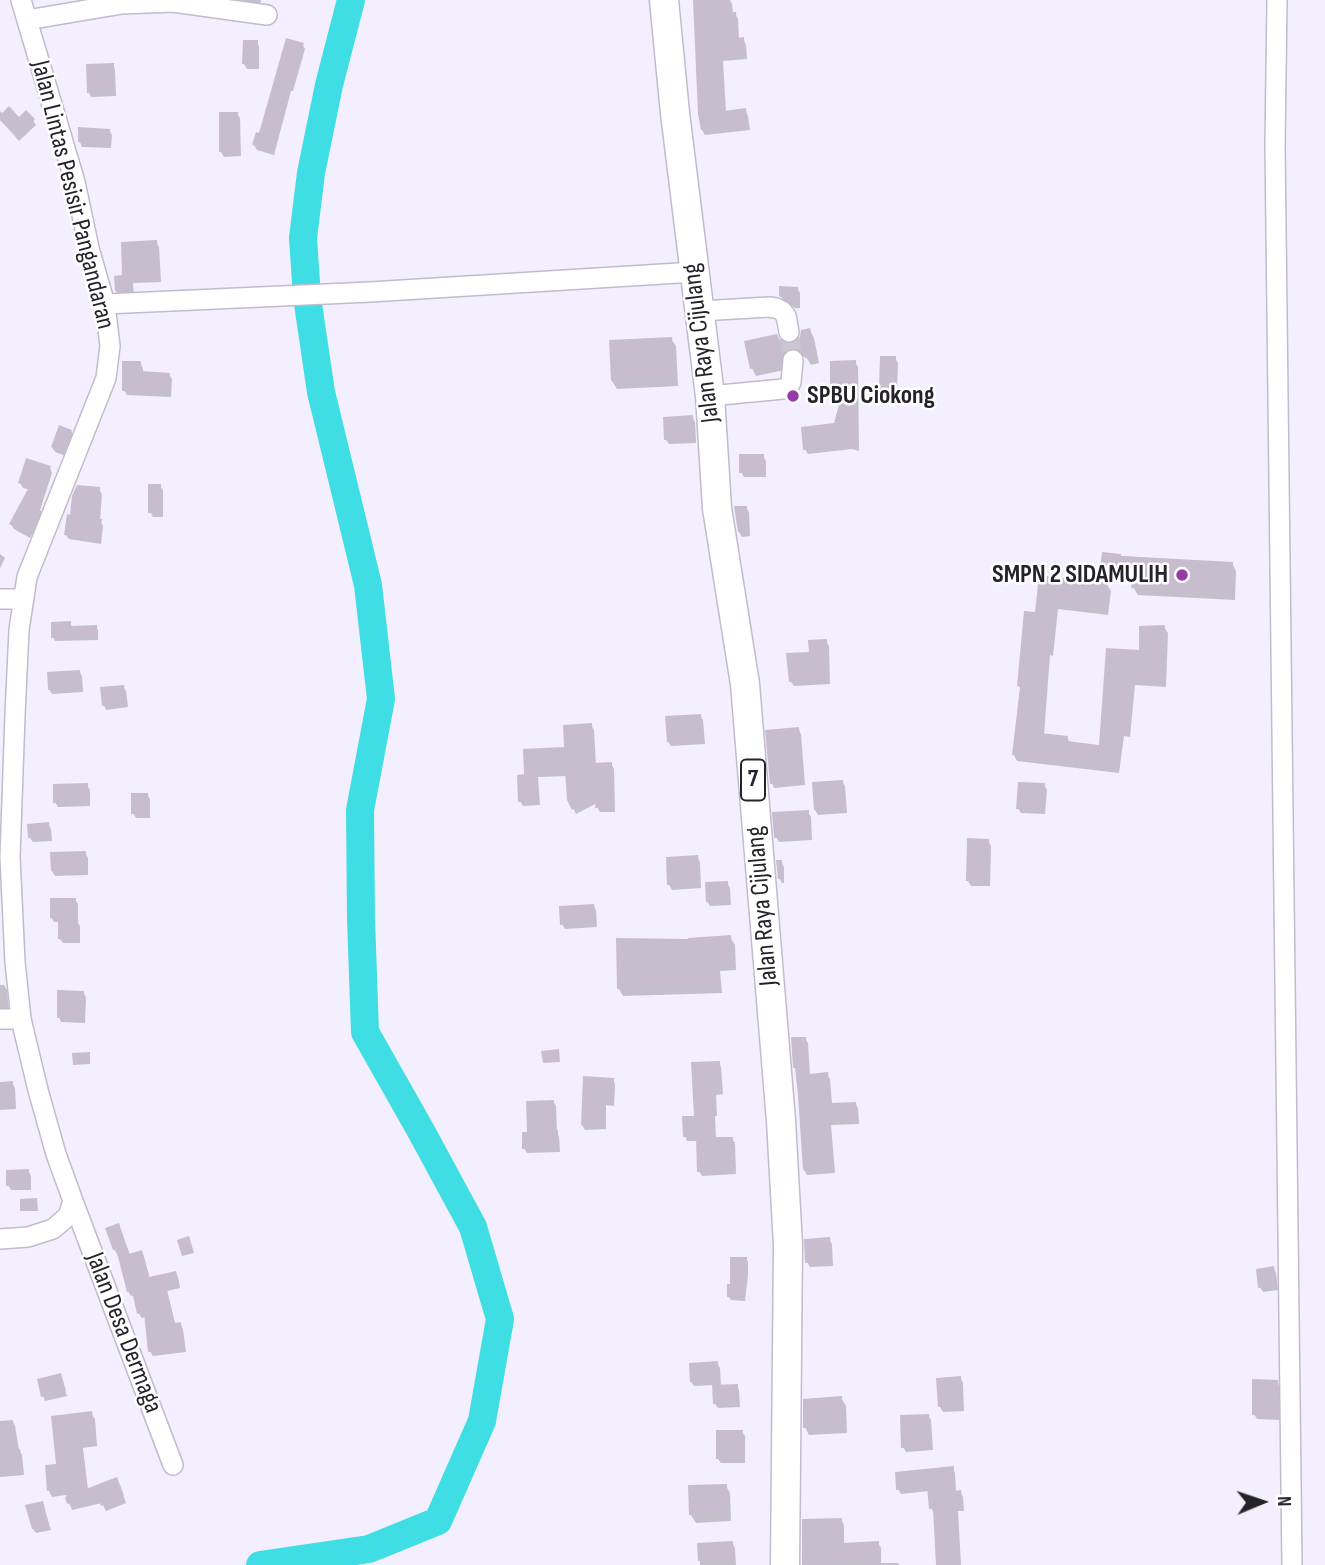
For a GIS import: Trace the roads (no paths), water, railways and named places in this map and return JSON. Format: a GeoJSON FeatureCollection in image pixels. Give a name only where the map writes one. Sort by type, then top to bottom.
{"type":"FeatureCollection","features":[{"type":"Feature","properties":{"kind":"highway","name":"Jalan Raya Cijulang"},"geometry":{"type":"LineString","coordinates":[[664,0],[675,113],[710,396],[717,508],[745,684],[781,1121],[788,1245],[785,1565]]}},
{"type":"Feature","properties":{"kind":"street","name":"Jalan Lintas Pesisir Pangandaran"},"geometry":{"type":"LineString","coordinates":[[21,0],[75,181],[89,248],[105,304],[110,346],[106,378],[27,577],[19,630],[10,857],[15,962],[21,1019],[41,1102],[56,1154],[74,1201]]}},
{"type":"Feature","properties":{"kind":"street"},"geometry":{"type":"LineString","coordinates":[[1277,0],[1275,146],[1292,1565]]}},
{"type":"Feature","properties":{"kind":"street"},"geometry":{"type":"LineString","coordinates":[[27,20],[122,4],[173,2],[267,15]]}},
{"type":"Feature","properties":{"kind":"street"},"geometry":{"type":"LineString","coordinates":[[105,304],[370,292],[695,272]]}},
{"type":"Feature","properties":{"kind":"street"},"geometry":{"type":"LineString","coordinates":[[700,311],[776,308],[786,316],[789,332]]}},
{"type":"Feature","properties":{"kind":"street"},"geometry":{"type":"LineString","coordinates":[[710,396],[783,389],[791,382],[793,360]]}},
{"type":"Feature","properties":{"kind":"street"},"geometry":{"type":"LineString","coordinates":[[0,599],[23,598]]}},
{"type":"Feature","properties":{"kind":"street"},"geometry":{"type":"LineString","coordinates":[[0,1019],[21,1019]]}},
{"type":"Feature","properties":{"kind":"street"},"geometry":{"type":"LineString","coordinates":[[0,1239],[28,1237],[53,1229],[68,1216],[74,1201]]}},
{"type":"Feature","properties":{"kind":"street","name":"Jalan Desa Dermaga"},"geometry":{"type":"LineString","coordinates":[[74,1201],[173,1465]]}},
{"type":"Feature","properties":{"kind":"waterway"},"geometry":{"type":"LineString","coordinates":[[260,1565],[369,1549],[438,1521],[482,1421],[500,1319],[473,1227],[365,1032],[360,810],[381,699],[368,585],[321,392],[307,297],[303,238],[311,173],[329,85],[351,0]]}},
{"type":"Feature","properties":{"kind":"tunnel"},"geometry":{"type":"LineString","coordinates":[[789,332],[793,360]]}},
{"type":"Feature","properties":{"kind":"place","name":"SPBU Ciokong"},"geometry":{"type":"Point","coordinates":[793,396]}},
{"type":"Feature","properties":{"kind":"place","name":"SMPN 2 SIDAMULIH"},"geometry":{"type":"Point","coordinates":[1182,575]}}]}
